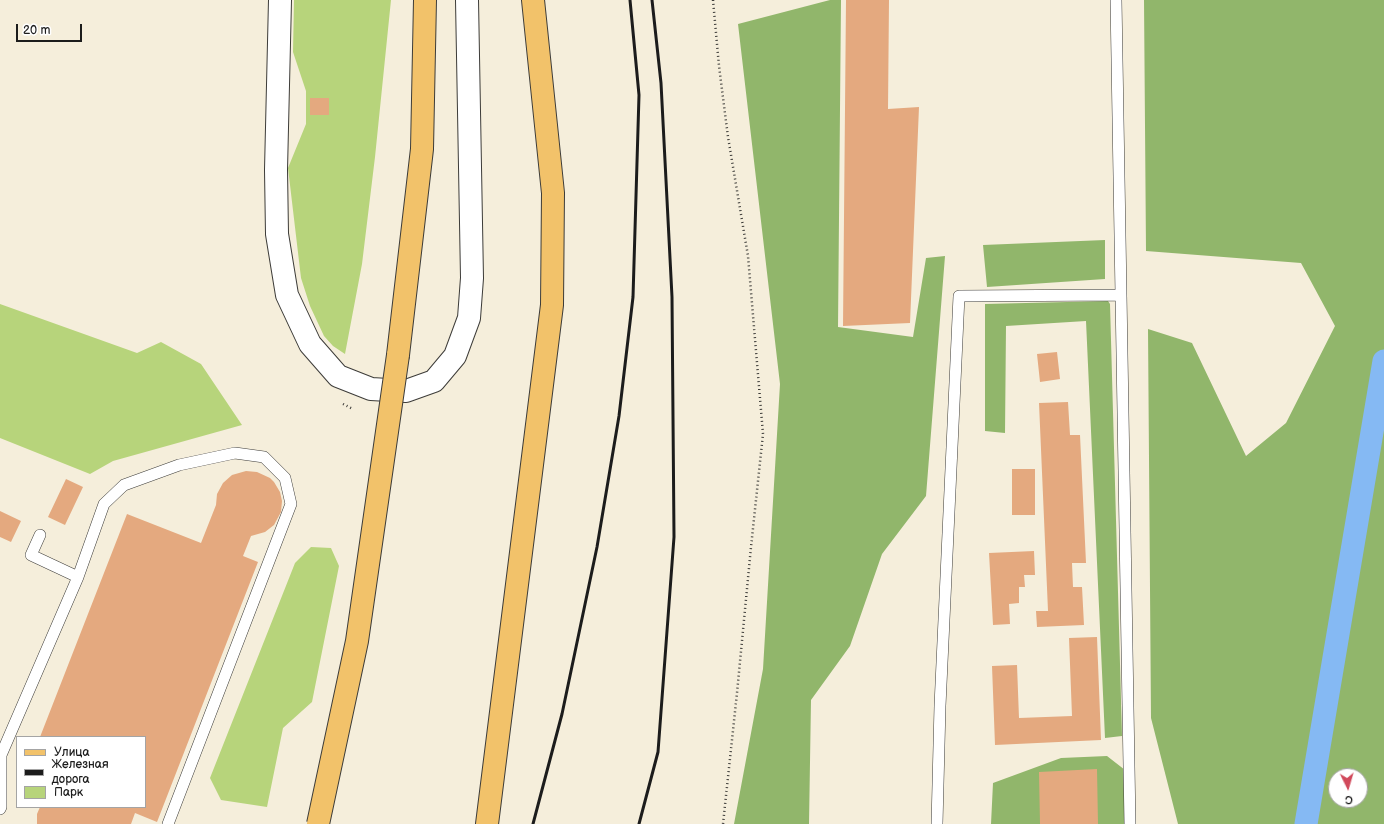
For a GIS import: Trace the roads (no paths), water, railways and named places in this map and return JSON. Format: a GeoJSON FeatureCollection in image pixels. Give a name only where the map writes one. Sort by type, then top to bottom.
{"type":"FeatureCollection","features":[{"type":"Feature","properties":{"kind":"main road"},"geometry":{"type":"LineString","coordinates":[[318,824],[358,641],[398,355],[422,149],[425,0]]}},
{"type":"Feature","properties":{"kind":"main road"},"geometry":{"type":"LineString","coordinates":[[487,824],[552,305],[553,193],[533,0]]}},
{"type":"Feature","properties":{"kind":"street"},"geometry":{"type":"LineString","coordinates":[[280,0],[276,170],[277,234],[287,295],[310,344],[338,376],[371,388],[406,391],[434,381],[455,356],[469,318],[472,278],[467,0]]}},
{"type":"Feature","properties":{"kind":"lane"},"geometry":{"type":"LineString","coordinates":[[1116,0],[1130,824]]}},
{"type":"Feature","properties":{"kind":"lane"},"geometry":{"type":"LineString","coordinates":[[937,824],[940,706],[959,296],[1121,295]]}},
{"type":"Feature","properties":{"kind":"lane"},"geometry":{"type":"LineString","coordinates":[[0,809],[0,755],[78,577],[104,504],[124,485],[179,465],[235,453],[264,457],[285,478],[291,504],[168,824]]}},
{"type":"Feature","properties":{"kind":"lane"},"geometry":{"type":"LineString","coordinates":[[40,535],[31,555],[78,577]]}},
{"type":"Feature","properties":{"kind":"waterway"},"geometry":{"type":"LineString","coordinates":[[1306,824],[1384,361]]}},
{"type":"Feature","properties":{"kind":"railway"},"geometry":{"type":"LineString","coordinates":[[533,824],[562,714],[597,547],[619,416],[633,297],[639,95],[630,0]]}},
{"type":"Feature","properties":{"kind":"railway"},"geometry":{"type":"LineString","coordinates":[[639,824],[658,752],[674,537],[672,297],[661,83],[652,0]]}}]}
